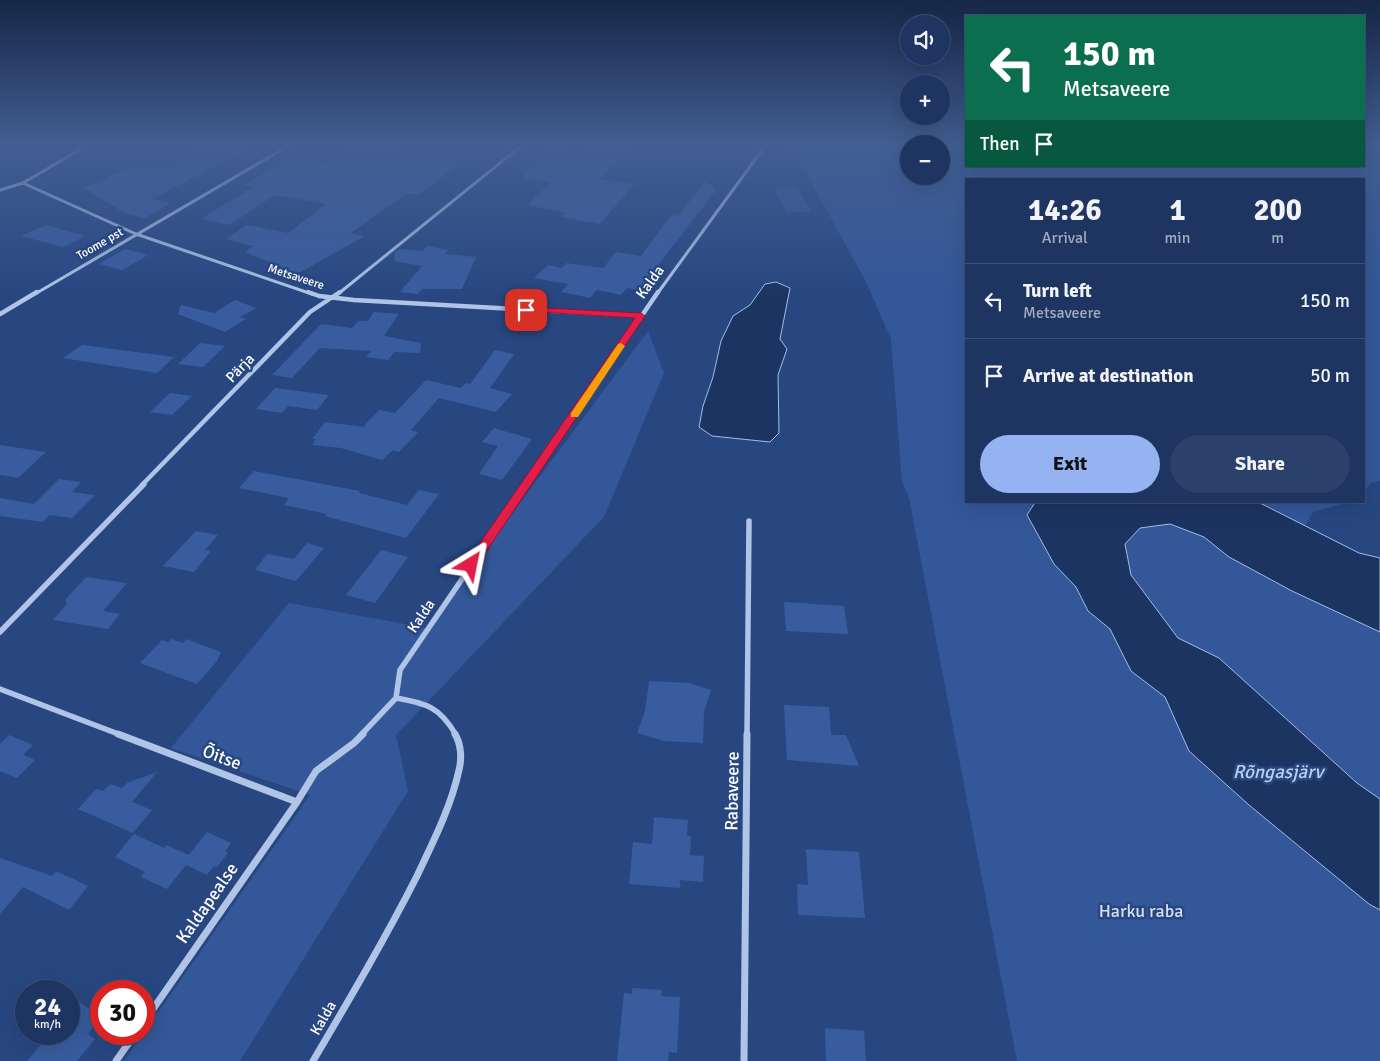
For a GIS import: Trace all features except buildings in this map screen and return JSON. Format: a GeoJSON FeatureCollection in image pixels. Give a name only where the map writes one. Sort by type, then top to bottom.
{"type":"FeatureCollection","features":[{"type":"Feature","properties":{"kind":"street","name":"Metsaveere"},"geometry":{"type":"LineString","coordinates":[[49,196],[136,234],[331,298],[641,316]]}},
{"type":"Feature","properties":{"kind":"street","name":"Toome pst"},"geometry":{"type":"LineString","coordinates":[[0,314],[202,196]]}},
{"type":"Feature","properties":{"kind":"street","name":"Pärja"},"geometry":{"type":"LineString","coordinates":[[0,632],[310,312],[348,287],[460,196]]}},
{"type":"Feature","properties":{"kind":"street","name":"Kalda"},"geometry":{"type":"LineString","coordinates":[[313,1061],[376,953],[402,904],[445,816],[458,777],[460,745],[445,717],[426,704],[396,698],[400,670],[641,316],[729,196]]}},
{"type":"Feature","properties":{"kind":"street","name":"Rabaveere"},"geometry":{"type":"LineString","coordinates":[[744,1061],[749,521]]}},
{"type":"Feature","properties":{"kind":"street","name":"Õitse"},"geometry":{"type":"LineString","coordinates":[[0,689],[297,802]]}},
{"type":"Feature","properties":{"kind":"street"},"geometry":{"type":"LineString","coordinates":[[297,802],[316,771],[354,744],[396,698]]}},
{"type":"Feature","properties":{"kind":"street","name":"Kaldapealse"},"geometry":{"type":"LineString","coordinates":[[155,1006],[297,802]]}},
{"type":"Feature","properties":{"kind":"street"},"geometry":{"type":"LineString","coordinates":[[116,1061],[127,1045]]}},
{"type":"Feature","properties":{"kind":"green space"},"geometry":{"type":"Polygon","coordinates":[[[778,196],[802,196],[811,211],[787,213],[778,196]]]}},
{"type":"Feature","properties":{"kind":"green space","name":"Harku raba"},"geometry":{"type":"Polygon","coordinates":[[[819,196],[965,196],[965,503],[1035,503],[1027,516],[1054,564],[1076,587],[1088,611],[1110,629],[1131,671],[1165,697],[1189,751],[1249,805],[1369,904],[1380,910],[1380,1061],[1017,1061],[909,498],[902,482],[891,339],[865,280],[819,196]]]}},
{"type":"Feature","properties":{"kind":"green space","name":"Harku raba"},"geometry":{"type":"Polygon","coordinates":[[[1365,196],[1380,196],[1380,481],[1371,483],[1365,490],[1365,196]]]}},
{"type":"Feature","properties":{"kind":"green space"},"geometry":{"type":"Polygon","coordinates":[[[648,331],[664,373],[604,517],[396,735],[408,791],[240,1061],[124,1061],[135,1045],[155,1045],[155,1017],[310,795],[171,748],[289,603],[427,628],[648,331]]]}},
{"type":"Feature","properties":{"kind":"green space"},"geometry":{"type":"Polygon","coordinates":[[[1260,503],[1346,503],[1313,512],[1305,526],[1260,503]]]}},
{"type":"Feature","properties":{"kind":"green space"},"geometry":{"type":"Polygon","coordinates":[[[1170,524],[1204,537],[1229,557],[1292,591],[1380,632],[1380,799],[1357,783],[1219,658],[1178,638],[1131,575],[1125,544],[1140,528],[1170,524]]]}},
{"type":"Feature","properties":{"kind":"water"},"geometry":{"type":"Polygon","coordinates":[[[776,282],[790,288],[780,339],[787,349],[778,375],[779,433],[770,442],[712,436],[699,427],[721,341],[733,316],[750,305],[765,284],[776,282]]]}},
{"type":"Feature","properties":{"kind":"water","name":"Rõngasjärv"},"geometry":{"type":"Polygon","coordinates":[[[1035,503],[1260,503],[1359,553],[1380,558],[1380,632],[1292,591],[1229,557],[1204,537],[1170,524],[1140,528],[1125,544],[1131,575],[1178,638],[1219,658],[1357,783],[1380,799],[1380,910],[1369,904],[1249,805],[1189,751],[1165,697],[1131,671],[1110,629],[1088,611],[1076,587],[1054,564],[1027,515],[1035,503]]]}},
{"type":"Feature","properties":{"kind":"slow traffic"},"geometry":{"type":"LineString","coordinates":[[574,415],[621,346]]}},
{"type":"Feature","properties":{"kind":"route"},"geometry":{"type":"LineString","coordinates":[[471,565],[641,316],[526,310]]}}]}
